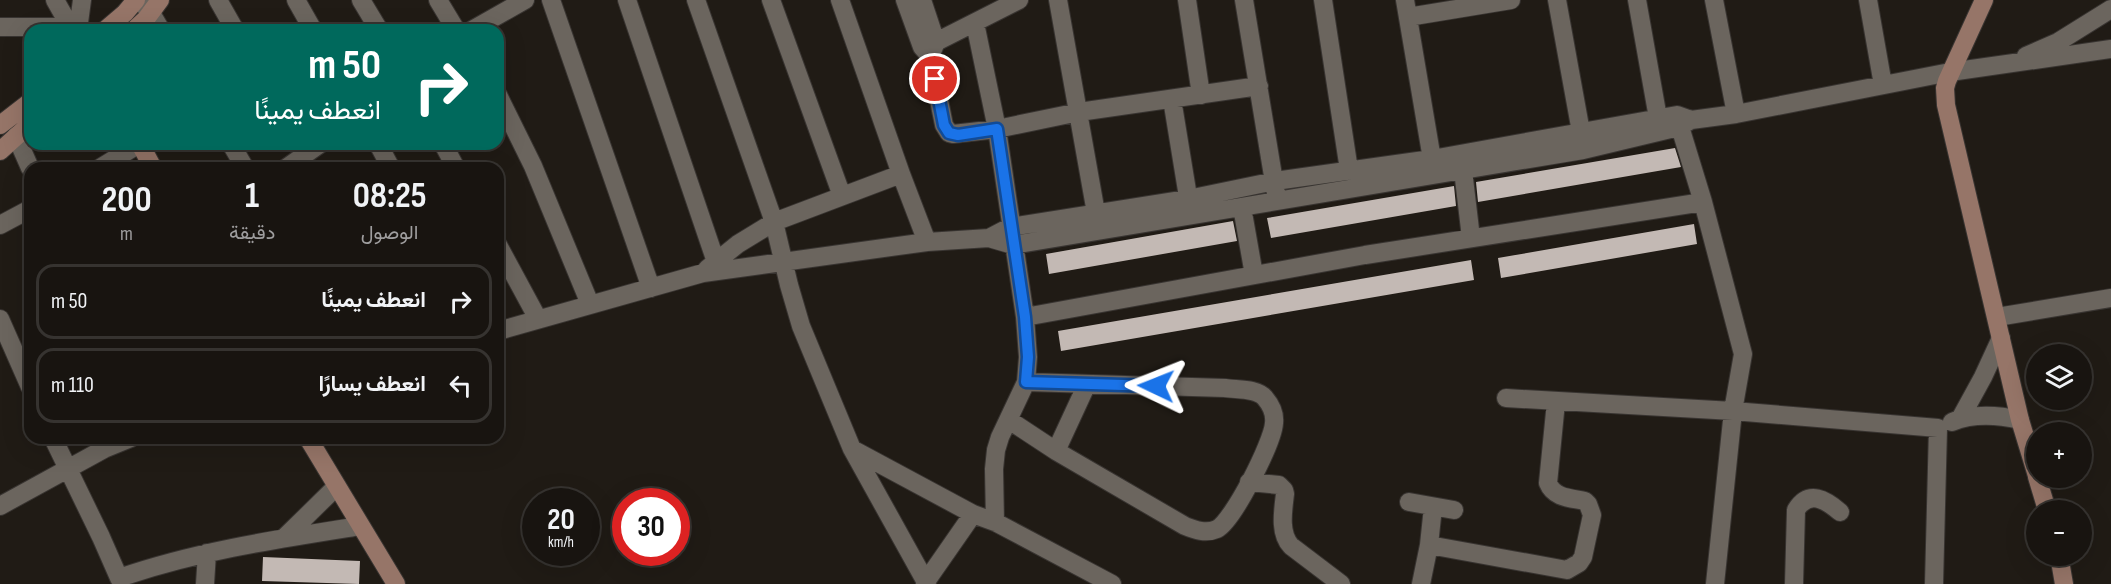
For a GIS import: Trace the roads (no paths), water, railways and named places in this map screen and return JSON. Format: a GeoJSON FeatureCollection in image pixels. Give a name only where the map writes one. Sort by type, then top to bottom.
{"type":"FeatureCollection","features":[{"type":"Feature","properties":{"kind":"street"},"geometry":{"type":"LineString","coordinates":[[55,0],[71,24]]}},
{"type":"Feature","properties":{"kind":"street"},"geometry":{"type":"LineString","coordinates":[[75,24],[82,0]]}},
{"type":"Feature","properties":{"kind":"street"},"geometry":{"type":"LineString","coordinates":[[218,0],[232,24]]}},
{"type":"Feature","properties":{"kind":"street"},"geometry":{"type":"LineString","coordinates":[[296,0],[310,24]]}},
{"type":"Feature","properties":{"kind":"street"},"geometry":{"type":"LineString","coordinates":[[362,0],[376,24]]}},
{"type":"Feature","properties":{"kind":"street"},"geometry":{"type":"LineString","coordinates":[[438,0],[452,24]]}},
{"type":"Feature","properties":{"kind":"street"},"geometry":{"type":"LineString","coordinates":[[551,0],[651,288]]}},
{"type":"Feature","properties":{"kind":"street"},"geometry":{"type":"LineString","coordinates":[[627,0],[710,267]]}},
{"type":"Feature","properties":{"kind":"street"},"geometry":{"type":"LineString","coordinates":[[696,0],[774,222],[801,326],[852,449],[926,584],[973,514]]}},
{"type":"Feature","properties":{"kind":"street"},"geometry":{"type":"LineString","coordinates":[[771,0],[842,196]]}},
{"type":"Feature","properties":{"kind":"street"},"geometry":{"type":"LineString","coordinates":[[840,0],[927,242]]}},
{"type":"Feature","properties":{"kind":"street"},"geometry":{"type":"LineString","coordinates":[[905,0],[929,49]]}},
{"type":"Feature","properties":{"kind":"street"},"geometry":{"type":"LineString","coordinates":[[922,0],[944,125],[949,133],[958,135],[1079,112],[1259,86]]}},
{"type":"Feature","properties":{"kind":"street"},"geometry":{"type":"LineString","coordinates":[[929,49],[1019,0]]}},
{"type":"Feature","properties":{"kind":"street"},"geometry":{"type":"LineString","coordinates":[[1058,0],[1096,213]]}},
{"type":"Feature","properties":{"kind":"street"},"geometry":{"type":"LineString","coordinates":[[1187,0],[1201,94]]}},
{"type":"Feature","properties":{"kind":"street"},"geometry":{"type":"LineString","coordinates":[[1244,0],[1277,202]]}},
{"type":"Feature","properties":{"kind":"street"},"geometry":{"type":"LineString","coordinates":[[1323,0],[1349,170]]}},
{"type":"Feature","properties":{"kind":"street"},"geometry":{"type":"LineString","coordinates":[[1433,167],[1406,8],[1511,0]]}},
{"type":"Feature","properties":{"kind":"street"},"geometry":{"type":"LineString","coordinates":[[1557,0],[1581,132]]}},
{"type":"Feature","properties":{"kind":"street"},"geometry":{"type":"LineString","coordinates":[[1636,0],[1658,118]]}},
{"type":"Feature","properties":{"kind":"street"},"geometry":{"type":"LineString","coordinates":[[1714,0],[1736,114]]}},
{"type":"Feature","properties":{"kind":"street"},"geometry":{"type":"LineString","coordinates":[[1868,0],[1883,85]]}},
{"type":"Feature","properties":{"kind":"street"},"geometry":{"type":"LineString","coordinates":[[1984,0],[1950,72],[1945,88],[1946,105],[2026,440]]}},
{"type":"Feature","properties":{"kind":"street"},"geometry":{"type":"LineString","coordinates":[[482,24],[519,1]]}},
{"type":"Feature","properties":{"kind":"street"},"geometry":{"type":"LineString","coordinates":[[112,24],[125,13],[146,3]]}},
{"type":"Feature","properties":{"kind":"street"},"geometry":{"type":"LineString","coordinates":[[137,24],[146,3]]}},
{"type":"Feature","properties":{"kind":"street"},"geometry":{"type":"LineString","coordinates":[[146,3],[158,24]]}},
{"type":"Feature","properties":{"kind":"street"},"geometry":{"type":"LineString","coordinates":[[2006,64],[2058,42],[2111,9]]}},
{"type":"Feature","properties":{"kind":"street"},"geometry":{"type":"LineString","coordinates":[[975,23],[997,129],[1025,317],[1028,357],[1026,382],[1000,437],[994,469],[995,522]]}},
{"type":"Feature","properties":{"kind":"street"},"geometry":{"type":"LineString","coordinates":[[0,27],[24,28]]}},
{"type":"Feature","properties":{"kind":"street"},"geometry":{"type":"LineString","coordinates":[[504,329],[651,288],[710,267],[783,261],[927,242],[1012,236],[1190,207],[1275,181],[1349,170],[1433,167],[1464,170],[1583,150],[1682,121],[1736,114],[1950,72],[2111,49]]}},
{"type":"Feature","properties":{"kind":"street"},"geometry":{"type":"LineString","coordinates":[[1172,99],[1190,207]]}},
{"type":"Feature","properties":{"kind":"street"},"geometry":{"type":"LineString","coordinates":[[0,125],[24,107]]}},
{"type":"Feature","properties":{"kind":"street"},"geometry":{"type":"LineString","coordinates":[[504,107],[533,166],[590,304]]}},
{"type":"Feature","properties":{"kind":"street"},"geometry":{"type":"LineString","coordinates":[[1012,236],[1096,213],[1190,207],[1242,207],[1277,202],[1581,132],[1658,118],[1682,121]]}},
{"type":"Feature","properties":{"kind":"street"},"geometry":{"type":"LineString","coordinates":[[1682,121],[1743,354],[1733,411],[1715,584]]}},
{"type":"Feature","properties":{"kind":"street"},"geometry":{"type":"LineString","coordinates":[[0,151],[24,129]]}},
{"type":"Feature","properties":{"kind":"street"},"geometry":{"type":"LineString","coordinates":[[16,136],[27,162]]}},
{"type":"Feature","properties":{"kind":"street"},"geometry":{"type":"LineString","coordinates":[[110,162],[130,150]]}},
{"type":"Feature","properties":{"kind":"street"},"geometry":{"type":"LineString","coordinates":[[295,162],[310,152]]}},
{"type":"Feature","properties":{"kind":"street"},"geometry":{"type":"LineString","coordinates":[[1464,170],[1471,238]]}},
{"type":"Feature","properties":{"kind":"street"},"geometry":{"type":"LineString","coordinates":[[710,267],[738,244],[774,222],[901,174]]}},
{"type":"Feature","properties":{"kind":"street"},"geometry":{"type":"LineString","coordinates":[[1025,317],[1365,255],[1703,202]]}},
{"type":"Feature","properties":{"kind":"street"},"geometry":{"type":"LineString","coordinates":[[1242,207],[1254,275]]}},
{"type":"Feature","properties":{"kind":"street"},"geometry":{"type":"LineString","coordinates":[[0,225],[24,212]]}},
{"type":"Feature","properties":{"kind":"street"},"geometry":{"type":"LineString","coordinates":[[504,256],[538,319]]}},
{"type":"Feature","properties":{"kind":"street"},"geometry":{"type":"LineString","coordinates":[[1997,317],[2111,298]]}},
{"type":"Feature","properties":{"kind":"street"},"geometry":{"type":"LineString","coordinates":[[0,319],[7,354],[24,378]]}},
{"type":"Feature","properties":{"kind":"street"},"geometry":{"type":"LineString","coordinates":[[1960,419],[2001,338]]}},
{"type":"Feature","properties":{"kind":"street"},"geometry":{"type":"LineString","coordinates":[[1009,420],[1056,451],[1196,530],[1217,529],[1234,511],[1274,427],[1274,415],[1265,397],[1258,392],[1225,388],[1026,382]]}},
{"type":"Feature","properties":{"kind":"street"},"geometry":{"type":"LineString","coordinates":[[1056,451],[1087,384]]}},
{"type":"Feature","properties":{"kind":"street"},"geometry":{"type":"LineString","coordinates":[[1506,398],[1733,411],[1938,428],[1960,419],[1988,416],[2020,420]]}},
{"type":"Feature","properties":{"kind":"street"},"geometry":{"type":"LineString","coordinates":[[1429,545],[1567,570],[1579,563],[1583,557],[1592,514],[1588,504],[1557,495],[1548,483],[1556,402]]}},
{"type":"Feature","properties":{"kind":"street"},"geometry":{"type":"LineString","coordinates":[[1934,584],[1938,428]]}},
{"type":"Feature","properties":{"kind":"street"},"geometry":{"type":"LineString","coordinates":[[56,444],[101,537],[113,581],[159,565],[207,553],[360,526]]}},
{"type":"Feature","properties":{"kind":"street"},"geometry":{"type":"LineString","coordinates":[[2,500],[115,444]]}},
{"type":"Feature","properties":{"kind":"street"},"geometry":{"type":"LineString","coordinates":[[311,444],[396,584]]}},
{"type":"Feature","properties":{"kind":"street"},"geometry":{"type":"LineString","coordinates":[[852,449],[973,514],[995,522],[1112,584]]}},
{"type":"Feature","properties":{"kind":"street"},"geometry":{"type":"LineString","coordinates":[[1249,482],[1279,485],[1284,490],[1285,539],[1341,584]]}},
{"type":"Feature","properties":{"kind":"street"},"geometry":{"type":"LineString","coordinates":[[284,538],[336,487]]}},
{"type":"Feature","properties":{"kind":"street"},"geometry":{"type":"LineString","coordinates":[[1794,584],[1796,510],[1800,504],[1817,498],[1827,501],[1840,512]]}},
{"type":"Feature","properties":{"kind":"street"},"geometry":{"type":"LineString","coordinates":[[1409,502],[1454,510]]}},
{"type":"Feature","properties":{"kind":"street"},"geometry":{"type":"LineString","coordinates":[[1421,584],[1429,545],[1433,507]]}},
{"type":"Feature","properties":{"kind":"street"},"geometry":{"type":"LineString","coordinates":[[205,584],[207,553]]}},
{"type":"Feature","properties":{"kind":"street"},"geometry":{"type":"LineString","coordinates":[[2061,566],[2064,584]]}}]}
